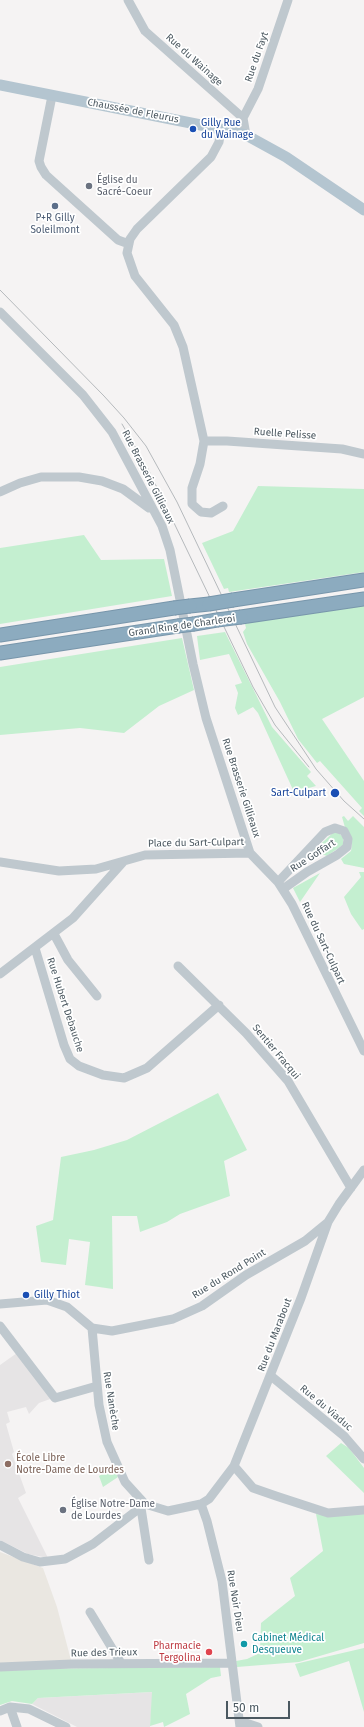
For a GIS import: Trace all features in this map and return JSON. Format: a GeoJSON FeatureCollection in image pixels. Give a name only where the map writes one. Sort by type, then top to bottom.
{"type":"FeatureCollection","features":[{"type":"Feature","properties":{"kind":"highway","name":"Grand Ring de Charleroi"},"geometry":{"type":"LineString","coordinates":[[0,635],[364,580]]}},
{"type":"Feature","properties":{"kind":"highway","name":"Grand Ring de Charleroi"},"geometry":{"type":"LineString","coordinates":[[0,653],[364,599]]}},
{"type":"Feature","properties":{"kind":"main road","name":"Chaussée de Fleurus"},"geometry":{"type":"LineString","coordinates":[[0,85],[246,135],[286,156],[364,210]]}},
{"type":"Feature","properties":{"kind":"street","name":"Rue du Wainage"},"geometry":{"type":"LineString","coordinates":[[128,0],[145,31],[243,118]]}},
{"type":"Feature","properties":{"kind":"street","name":"Rue du Fayt"},"geometry":{"type":"LineString","coordinates":[[243,118],[258,88],[288,0]]}},
{"type":"Feature","properties":{"kind":"street"},"geometry":{"type":"LineString","coordinates":[[52,96],[39,161],[41,166],[46,175],[118,240],[129,244]]}},
{"type":"Feature","properties":{"kind":"street"},"geometry":{"type":"LineString","coordinates":[[243,118],[246,135]]}},
{"type":"Feature","properties":{"kind":"street"},"geometry":{"type":"LineString","coordinates":[[221,129],[219,142],[212,156],[137,229],[130,239],[127,253],[135,276],[174,325],[183,347],[204,441],[200,464],[192,488],[192,504],[201,512],[211,513],[223,506]]}},
{"type":"Feature","properties":{"kind":"street","name":"Rue Brasserie Gillieaux"},"geometry":{"type":"LineString","coordinates":[[0,312],[83,394],[112,432],[152,510],[162,526],[170,550],[193,664],[206,718],[250,853]]}},
{"type":"Feature","properties":{"kind":"street","name":"Ruelle Pelisse"},"geometry":{"type":"LineString","coordinates":[[204,441],[227,440],[342,450],[364,454]]}},
{"type":"Feature","properties":{"kind":"street"},"geometry":{"type":"LineString","coordinates":[[0,492],[20,483],[41,477],[79,477],[102,481],[124,489],[152,510]]}},
{"type":"Feature","properties":{"kind":"street","name":"Rue Goffart"},"geometry":{"type":"LineString","coordinates":[[334,828],[344,831],[348,839],[347,847],[337,855],[308,872],[280,885],[324,832],[334,828]]}},
{"type":"Feature","properties":{"kind":"street","name":"Place du Sart-Culpart"},"geometry":{"type":"LineString","coordinates":[[0,862],[48,870],[96,869],[145,855],[250,853]]}},
{"type":"Feature","properties":{"kind":"street","name":"Rue du Sart-Culpart"},"geometry":{"type":"LineString","coordinates":[[250,853],[280,885],[292,904],[364,1051]]}},
{"type":"Feature","properties":{"kind":"street"},"geometry":{"type":"LineString","coordinates":[[0,974],[73,918],[125,861]]}},
{"type":"Feature","properties":{"kind":"street"},"geometry":{"type":"LineString","coordinates":[[54,934],[68,960],[97,996]]}},
{"type":"Feature","properties":{"kind":"street","name":"Rue Hubert Debauche"},"geometry":{"type":"LineString","coordinates":[[35,948],[64,1045],[70,1059],[79,1066],[103,1075],[124,1078],[147,1068],[219,1005]]}},
{"type":"Feature","properties":{"kind":"street","name":"Sentier Fracqui"},"geometry":{"type":"LineString","coordinates":[[178,966],[246,1033],[288,1081],[350,1188]]}},
{"type":"Feature","properties":{"kind":"street","name":"Rue du Marabout"},"geometry":{"type":"LineString","coordinates":[[201,1504],[208,1499],[234,1466],[271,1376],[328,1222],[350,1188],[364,1170]]}},
{"type":"Feature","properties":{"kind":"street","name":"Rue du Rond Point"},"geometry":{"type":"LineString","coordinates":[[92,1328],[112,1331],[173,1319],[202,1306],[246,1275],[305,1241],[328,1222]]}},
{"type":"Feature","properties":{"kind":"street"},"geometry":{"type":"LineString","coordinates":[[0,1304],[47,1300],[67,1308],[92,1328]]}},
{"type":"Feature","properties":{"kind":"street"},"geometry":{"type":"LineString","coordinates":[[0,1326],[55,1398],[97,1386]]}},
{"type":"Feature","properties":{"kind":"street","name":"Rue Nanèche"},"geometry":{"type":"LineString","coordinates":[[92,1328],[99,1405],[107,1442],[125,1482],[143,1506]]}},
{"type":"Feature","properties":{"kind":"street","name":"Rue du Viaduc"},"geometry":{"type":"LineString","coordinates":[[271,1376],[344,1436],[364,1459]]}},
{"type":"Feature","properties":{"kind":"street"},"geometry":{"type":"LineString","coordinates":[[234,1466],[253,1488],[276,1496],[328,1513],[364,1510]]}},
{"type":"Feature","properties":{"kind":"street"},"geometry":{"type":"LineString","coordinates":[[0,1545],[23,1557],[40,1562],[65,1559],[93,1544],[143,1506],[168,1511],[201,1504]]}},
{"type":"Feature","properties":{"kind":"street","name":"Rue Noir Dieu"},"geometry":{"type":"LineString","coordinates":[[201,1504],[222,1581],[240,1724]]}},
{"type":"Feature","properties":{"kind":"street"},"geometry":{"type":"LineString","coordinates":[[143,1506],[149,1560]]}},
{"type":"Feature","properties":{"kind":"street"},"geometry":{"type":"LineString","coordinates":[[90,1612],[121,1663]]}},
{"type":"Feature","properties":{"kind":"street","name":"Rue des Trieux"},"geometry":{"type":"LineString","coordinates":[[0,1667],[121,1663],[232,1663]]}},
{"type":"Feature","properties":{"kind":"street"},"geometry":{"type":"LineString","coordinates":[[10,1707],[17,1727]]}},
{"type":"Feature","properties":{"kind":"street"},"geometry":{"type":"LineString","coordinates":[[0,1711],[10,1707],[29,1709],[66,1727]]}},
{"type":"Feature","properties":{"kind":"street"},"geometry":{"type":"LineString","coordinates":[[240,1724],[258,1727]]}},
{"type":"Feature","properties":{"kind":"shaded area","name":"École Libre Notre-Dame de Lourdes"},"geometry":{"type":"Polygon","coordinates":[[[17,1353],[53,1398],[39,1403],[29,1414],[26,1407],[7,1412],[10,1422],[6,1424],[14,1452],[12,1454],[26,1493],[18,1498],[48,1558],[28,1554],[0,1540],[0,1365],[17,1353]]]}},
{"type":"Feature","properties":{"kind":"shaded area"},"geometry":{"type":"Polygon","coordinates":[[[0,1552],[43,1568],[57,1607],[72,1664],[0,1663],[0,1552]]]}},
{"type":"Feature","properties":{"kind":"shaded area"},"geometry":{"type":"Polygon","coordinates":[[[153,1692],[150,1727],[77,1727],[32,1704],[38,1698],[153,1692]]]}},
{"type":"Feature","properties":{"kind":"green space"},"geometry":{"type":"Polygon","coordinates":[[[258,486],[364,489],[364,572],[229,592],[228,588],[224,589],[202,543],[233,531],[258,486]]]}},
{"type":"Feature","properties":{"kind":"green space"},"geometry":{"type":"Polygon","coordinates":[[[84,535],[101,560],[164,559],[172,596],[0,624],[0,548],[84,535]]]}},
{"type":"Feature","properties":{"kind":"green space"},"geometry":{"type":"Polygon","coordinates":[[[364,604],[364,697],[322,719],[364,781],[364,816],[359,811],[362,808],[320,761],[317,763],[298,739],[280,702],[247,644],[243,632],[246,628],[245,624],[258,620],[364,604]]]}},
{"type":"Feature","properties":{"kind":"green space"},"geometry":{"type":"Polygon","coordinates":[[[225,632],[272,727],[311,772],[307,776],[316,786],[294,792],[258,713],[253,707],[238,715],[235,708],[238,693],[235,685],[242,683],[229,654],[200,660],[197,636],[225,632]]]}},
{"type":"Feature","properties":{"kind":"green space"},"geometry":{"type":"Polygon","coordinates":[[[182,638],[194,690],[159,706],[124,733],[80,728],[0,735],[0,667],[182,638]]]}},
{"type":"Feature","properties":{"kind":"green space"},"geometry":{"type":"Polygon","coordinates":[[[344,816],[348,821],[353,816],[364,827],[364,868],[344,864],[341,859],[351,851],[352,844],[351,836],[346,831],[342,817],[344,816]]]}},
{"type":"Feature","properties":{"kind":"green space"},"geometry":{"type":"Polygon","coordinates":[[[336,830],[343,837],[343,845],[327,856],[313,851],[336,830]]]}},
{"type":"Feature","properties":{"kind":"green space"},"geometry":{"type":"Polygon","coordinates":[[[359,872],[364,872],[364,929],[362,930],[351,914],[344,897],[361,877],[359,872]]]}},
{"type":"Feature","properties":{"kind":"green space"},"geometry":{"type":"Polygon","coordinates":[[[320,873],[300,902],[293,888],[320,873]]]}},
{"type":"Feature","properties":{"kind":"green space"},"geometry":{"type":"Polygon","coordinates":[[[218,1093],[247,1150],[224,1161],[230,1196],[180,1214],[167,1222],[140,1232],[137,1216],[112,1216],[113,1289],[85,1285],[90,1242],[69,1239],[66,1265],[41,1262],[36,1226],[53,1220],[61,1157],[94,1150],[127,1140],[218,1093]]]}},
{"type":"Feature","properties":{"kind":"green space"},"geometry":{"type":"Polygon","coordinates":[[[341,1443],[349,1448],[364,1468],[364,1493],[326,1456],[341,1443]]]}},
{"type":"Feature","properties":{"kind":"green space"},"geometry":{"type":"Polygon","coordinates":[[[113,1467],[118,1477],[103,1487],[99,1476],[113,1467]]]}},
{"type":"Feature","properties":{"kind":"green space"},"geometry":{"type":"Polygon","coordinates":[[[316,1514],[335,1516],[364,1514],[364,1643],[299,1662],[237,1667],[236,1661],[247,1659],[260,1653],[261,1623],[295,1596],[290,1578],[323,1551],[316,1514]]]}},
{"type":"Feature","properties":{"kind":"green space"},"geometry":{"type":"Polygon","coordinates":[[[364,1648],[364,1712],[349,1661],[300,1677],[295,1664],[364,1648]]]}},
{"type":"Feature","properties":{"kind":"green space"},"geometry":{"type":"Polygon","coordinates":[[[220,1667],[221,1676],[211,1678],[186,1694],[190,1714],[164,1727],[163,1722],[150,1726],[152,1692],[38,1698],[32,1704],[12,1701],[0,1705],[0,1669],[220,1667]]]}},
{"type":"Feature","properties":{"kind":"tram line"},"geometry":{"type":"LineString","coordinates":[[0,290],[104,396],[146,446],[177,502],[275,707],[316,769],[344,801],[364,819]]}},
{"type":"Feature","properties":{"kind":"tram line"},"geometry":{"type":"LineString","coordinates":[[122,424],[148,469],[253,687],[275,725],[309,767]]}},
{"type":"Feature","properties":{"kind":"place","name":"Gilly Rue du Wainage"},"geometry":{"type":"Point","coordinates":[193,129]}},
{"type":"Feature","properties":{"kind":"place","name":"Église du Sacré-Coeur"},"geometry":{"type":"Point","coordinates":[89,186]}},
{"type":"Feature","properties":{"kind":"place","name":"P+R Gilly Soleilmont"},"geometry":{"type":"Point","coordinates":[55,206]}},
{"type":"Feature","properties":{"kind":"place","name":"Sart-Culpart"},"geometry":{"type":"Point","coordinates":[335,793]}},
{"type":"Feature","properties":{"kind":"place","name":"Gilly Thiot"},"geometry":{"type":"Point","coordinates":[26,1295]}},
{"type":"Feature","properties":{"kind":"place","name":"École Libre Notre-Dame de Lourdes"},"geometry":{"type":"Point","coordinates":[8,1464]}},
{"type":"Feature","properties":{"kind":"place","name":"Église Notre-Dame de Lourdes"},"geometry":{"type":"Point","coordinates":[63,1510]}},
{"type":"Feature","properties":{"kind":"place","name":"Cabinet Médical Desqueuve"},"geometry":{"type":"Point","coordinates":[244,1644]}},
{"type":"Feature","properties":{"kind":"place","name":"Pharmacie Tergolina"},"geometry":{"type":"Point","coordinates":[209,1652]}}]}
